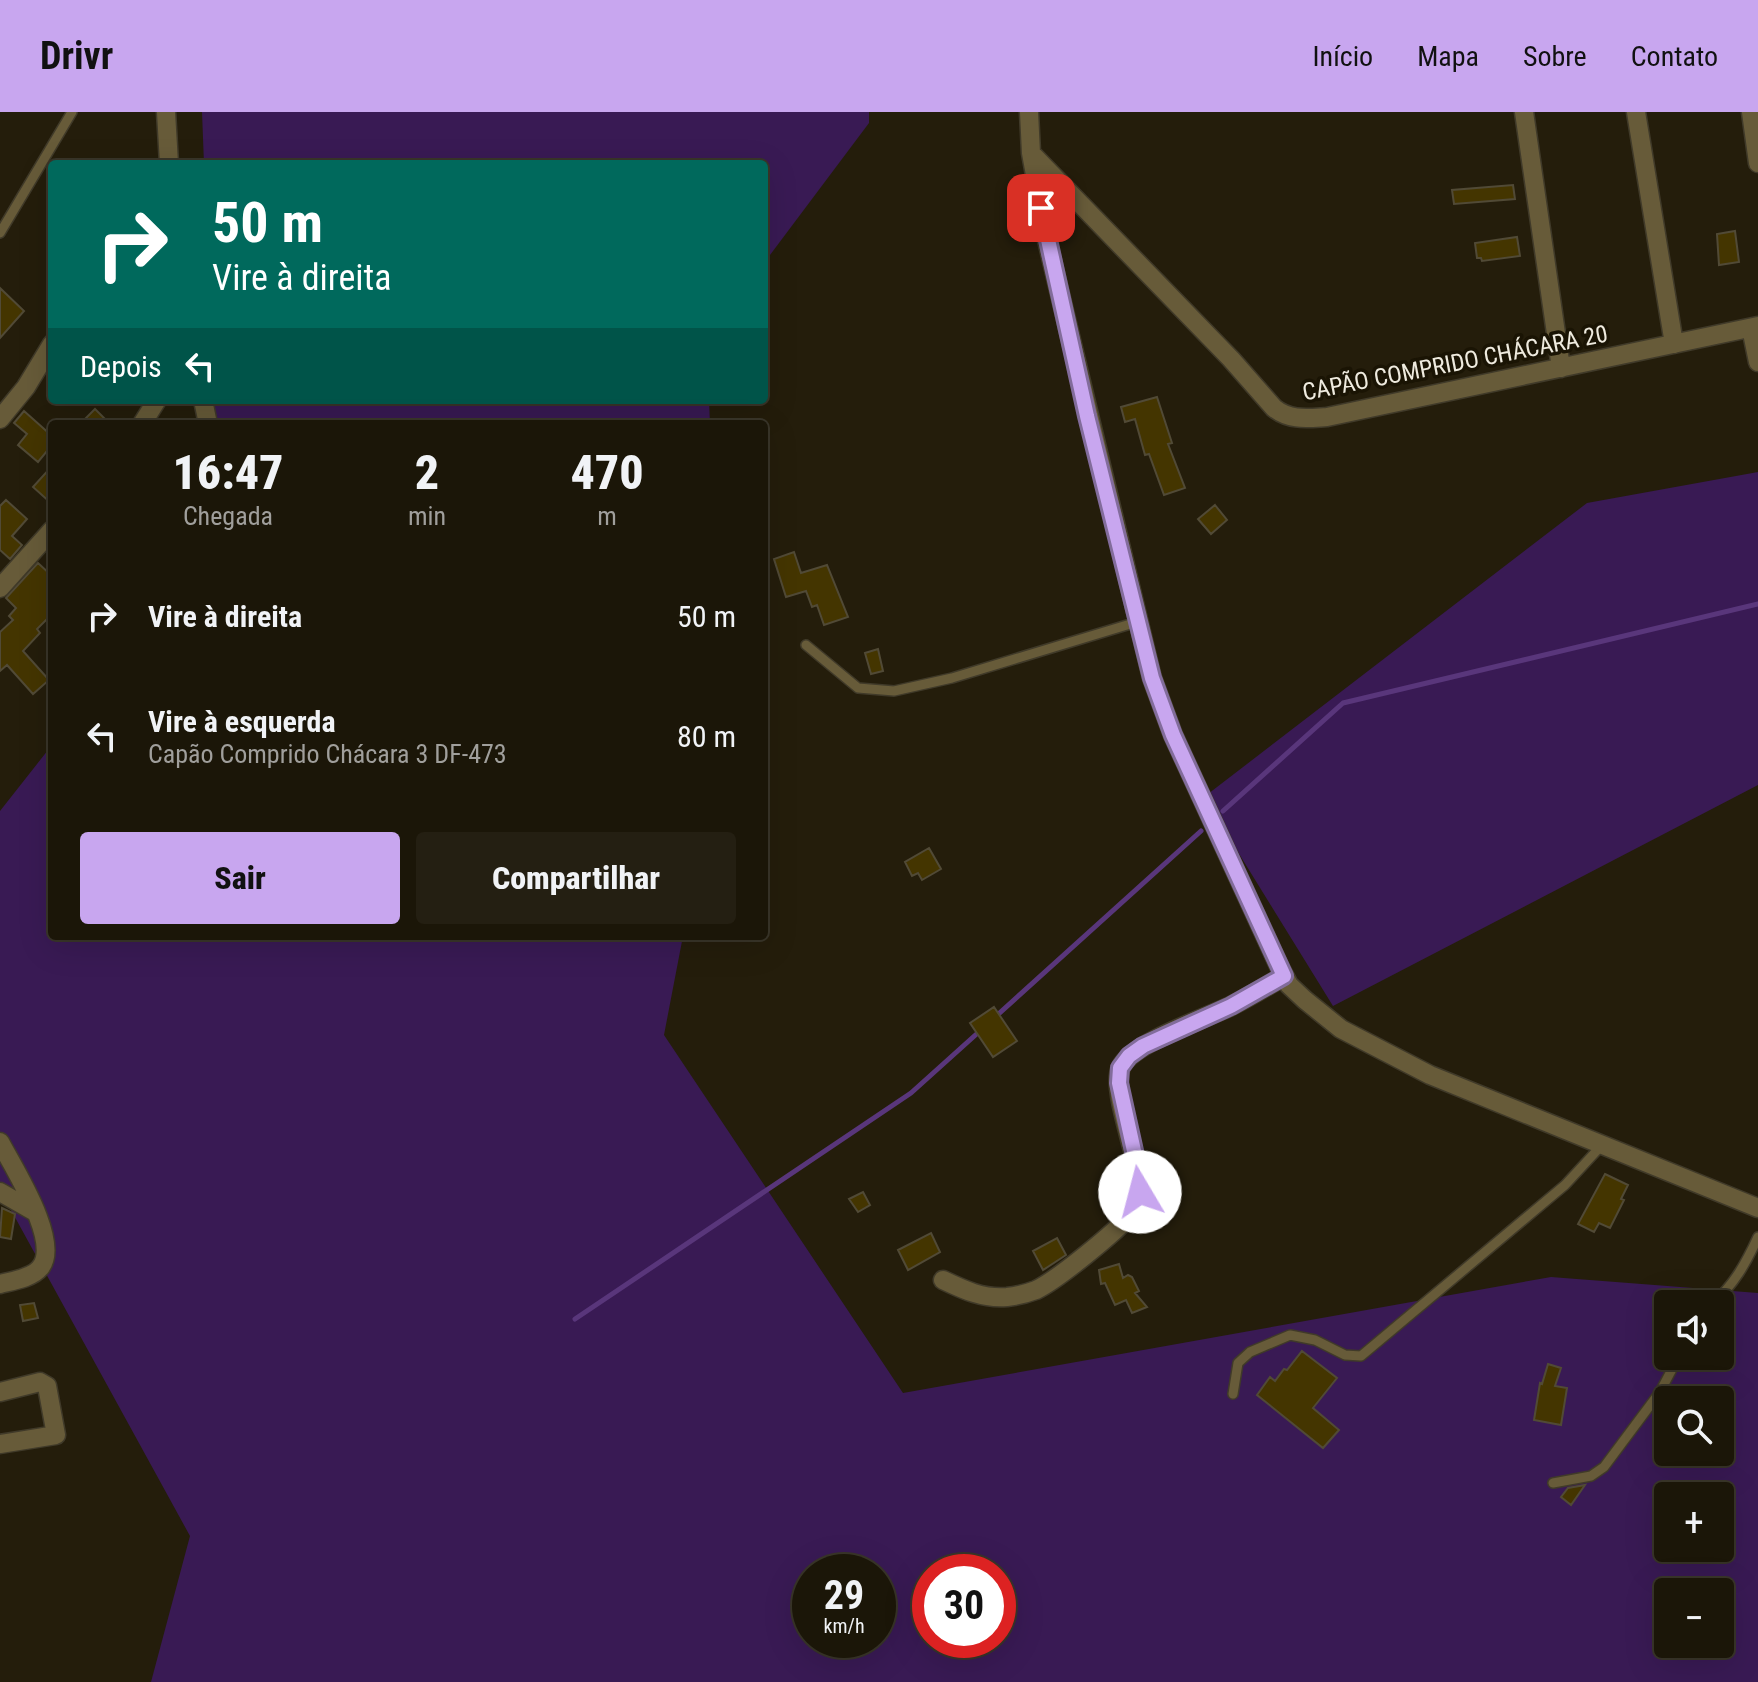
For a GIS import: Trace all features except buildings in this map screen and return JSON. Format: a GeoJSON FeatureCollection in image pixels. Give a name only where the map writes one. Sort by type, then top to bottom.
{"type":"FeatureCollection","features":[{"type":"Feature","properties":{"kind":"street"},"geometry":{"type":"LineString","coordinates":[[166,112],[169,160]]}},
{"type":"Feature","properties":{"kind":"street"},"geometry":{"type":"LineString","coordinates":[[1029,112],[1031,153],[1046,236],[1152,678],[1173,735],[1284,976],[1305,1000],[1341,1029],[1430,1075],[1758,1208]]}},
{"type":"Feature","properties":{"kind":"street"},"geometry":{"type":"LineString","coordinates":[[1524,112],[1561,368]]}},
{"type":"Feature","properties":{"kind":"street"},"geometry":{"type":"LineString","coordinates":[[1636,112],[1674,344]]}},
{"type":"Feature","properties":{"kind":"street"},"geometry":{"type":"LineString","coordinates":[[1751,112],[1758,163]]}},
{"type":"Feature","properties":{"kind":"street","name":"CAPÃO COMPRIDO CHÁCARA 20"},"geometry":{"type":"LineString","coordinates":[[1031,153],[1282,415],[1291,418],[1327,417],[1755,327]]}},
{"type":"Feature","properties":{"kind":"street"},"geometry":{"type":"LineString","coordinates":[[1755,327],[1758,362]]}},
{"type":"Feature","properties":{"kind":"street"},"geometry":{"type":"LineString","coordinates":[[0,419],[26,387],[48,351]]}},
{"type":"Feature","properties":{"kind":"street"},"geometry":{"type":"LineString","coordinates":[[0,588],[48,534]]}},
{"type":"Feature","properties":{"kind":"street"},"geometry":{"type":"LineString","coordinates":[[943,1280],[968,1292],[992,1297],[1037,1289],[1086,1255],[1130,1216],[1138,1204],[1140,1192],[1119,1083],[1120,1068],[1129,1056],[1143,1046],[1231,1006],[1284,976]]}},
{"type":"Feature","properties":{"kind":"street"},"geometry":{"type":"LineString","coordinates":[[0,1142],[37,1214],[46,1250],[44,1264],[33,1274],[0,1284]]}},
{"type":"Feature","properties":{"kind":"street"},"geometry":{"type":"LineString","coordinates":[[0,1192],[37,1214]]}},
{"type":"Feature","properties":{"kind":"street"},"geometry":{"type":"LineString","coordinates":[[0,1392],[40,1382],[47,1386],[56,1435],[0,1444]]}},
{"type":"Feature","properties":{"kind":"lane"},"geometry":{"type":"LineString","coordinates":[[0,233],[72,112]]}},
{"type":"Feature","properties":{"kind":"lane"},"geometry":{"type":"LineString","coordinates":[[806,645],[858,688],[894,691],[952,678],[1137,622]]}},
{"type":"Feature","properties":{"kind":"lane"},"geometry":{"type":"LineString","coordinates":[[1233,1394],[1238,1363],[1250,1352],[1290,1335],[1315,1340],[1345,1355],[1361,1356],[1565,1185],[1602,1145]]}},
{"type":"Feature","properties":{"kind":"lane"},"geometry":{"type":"LineString","coordinates":[[1728,1290],[1745,1266],[1758,1237]]}},
{"type":"Feature","properties":{"kind":"lane"},"geometry":{"type":"LineString","coordinates":[[1553,1483],[1591,1476],[1604,1467],[1660,1392],[1672,1370]]}},
{"type":"Feature","properties":{"kind":"shaded area"},"geometry":{"type":"Polygon","coordinates":[[[202,112],[869,112],[869,123],[768,258],[768,160],[204,160],[202,112]]]}},
{"type":"Feature","properties":{"kind":"shaded area"},"geometry":{"type":"Polygon","coordinates":[[[214,404],[709,404],[710,420],[215,420],[214,404]]]}},
{"type":"Feature","properties":{"kind":"shaded area"},"geometry":{"type":"Polygon","coordinates":[[[1758,472],[1758,785],[1333,1006],[1204,797],[1587,503],[1758,472]]]}},
{"type":"Feature","properties":{"kind":"shaded area"},"geometry":{"type":"Polygon","coordinates":[[[48,750],[48,940],[682,940],[664,1035],[903,1393],[1551,1277],[1719,1290],[1654,1290],[1654,1370],[1734,1370],[1734,1291],[1758,1293],[1758,1682],[151,1682],[190,1536],[0,1190],[0,811],[48,750]]]}},
{"type":"Feature","properties":{"kind":"waterway"},"geometry":{"type":"LineString","coordinates":[[1223,811],[1343,703],[1758,604]]}},
{"type":"Feature","properties":{"kind":"waterway"},"geometry":{"type":"LineString","coordinates":[[994,1018],[1201,831]]}},
{"type":"Feature","properties":{"kind":"waterway"},"geometry":{"type":"LineString","coordinates":[[575,1319],[911,1093],[981,1030]]}},
{"type":"Feature","properties":{"kind":"route"},"geometry":{"type":"LineString","coordinates":[[1041,208],[1087,416],[1152,678],[1173,735],[1284,976],[1231,1006],[1143,1046],[1129,1056],[1120,1068],[1119,1083],[1140,1192]]}}]}
